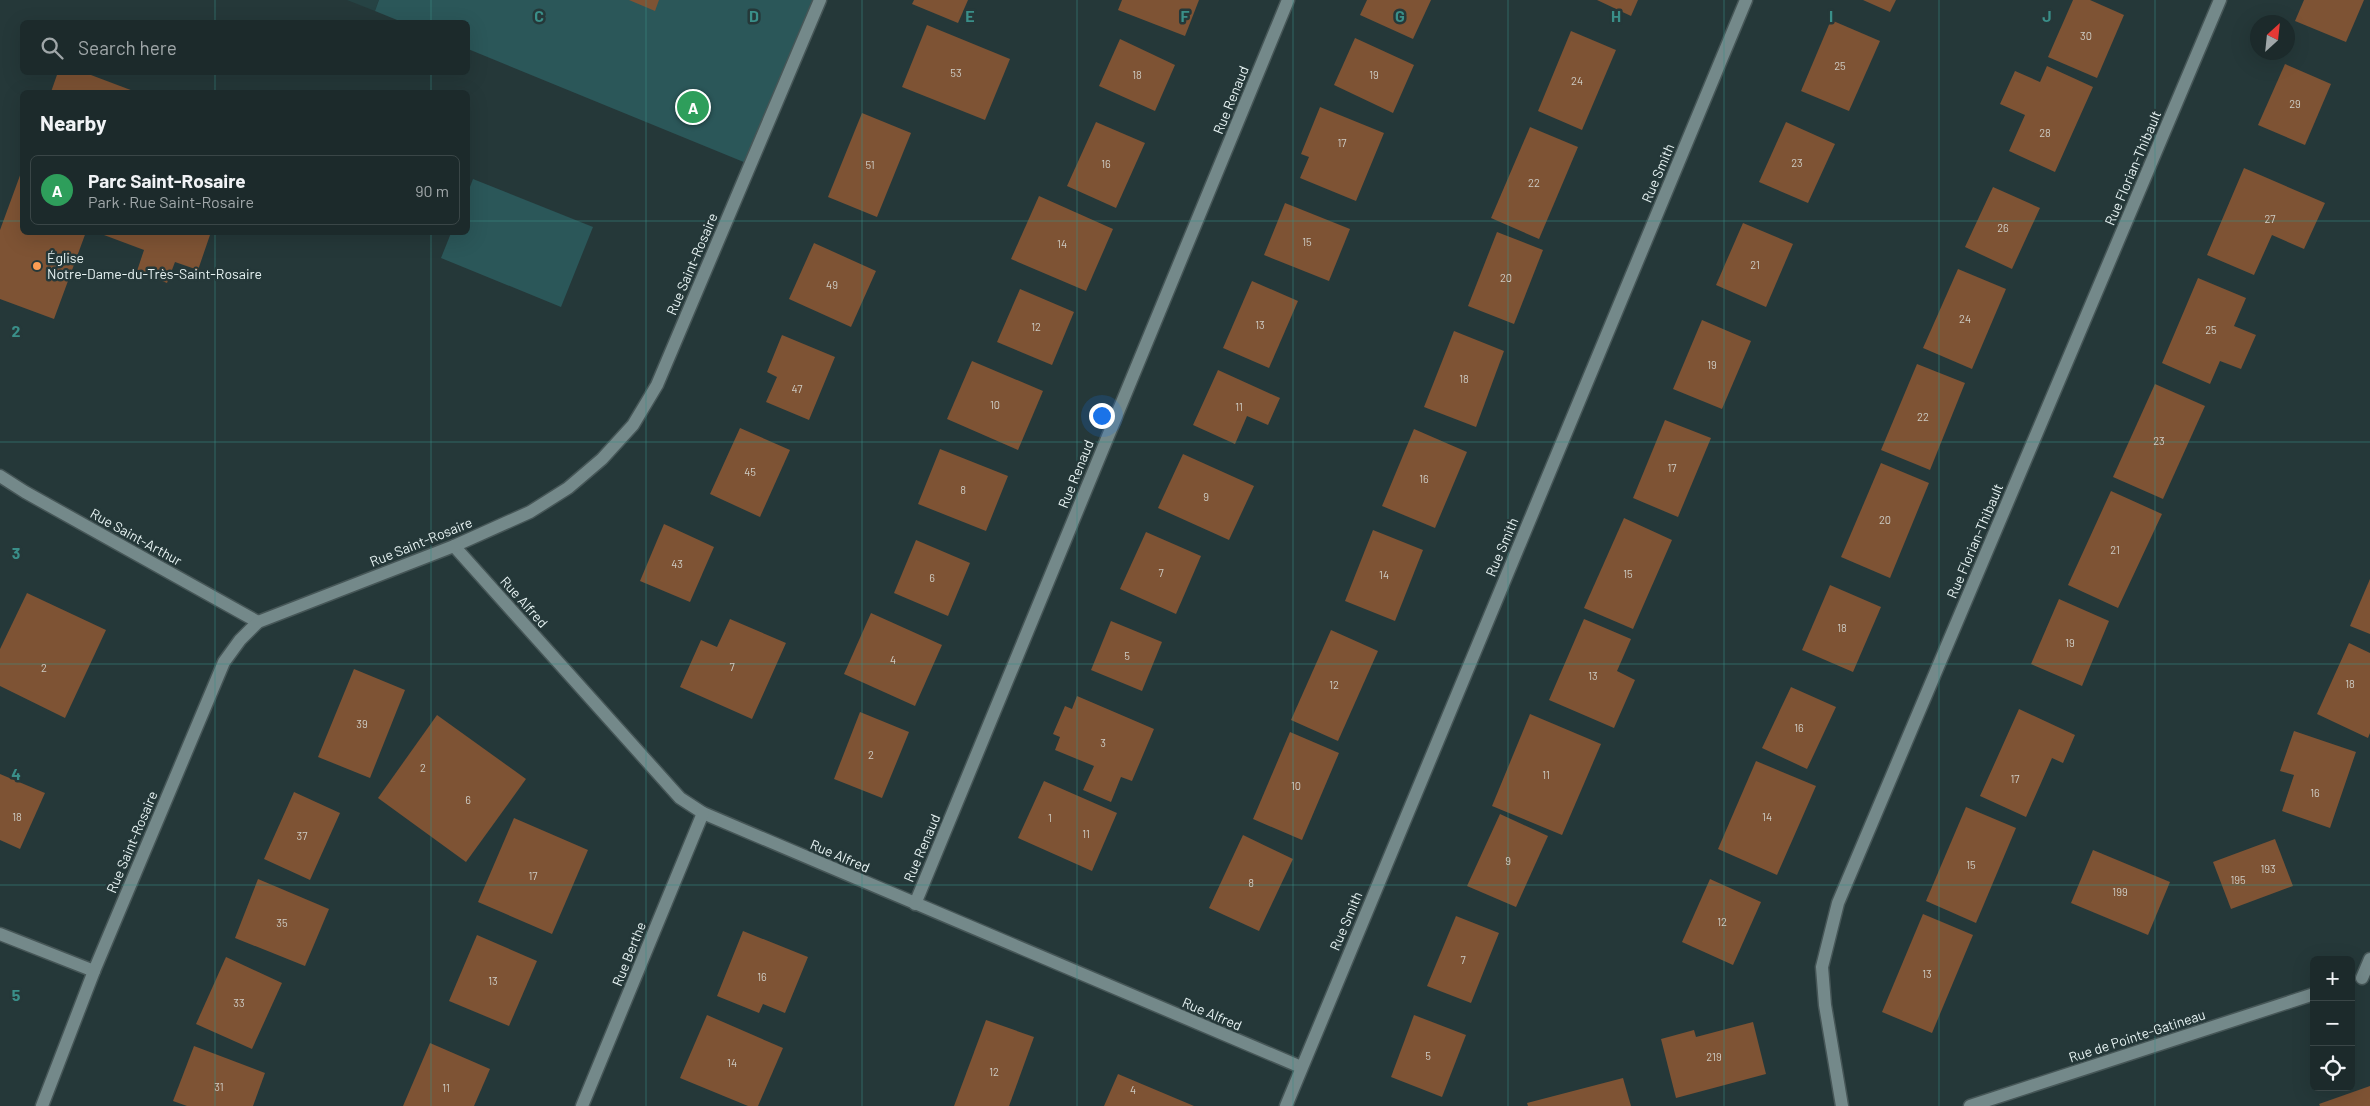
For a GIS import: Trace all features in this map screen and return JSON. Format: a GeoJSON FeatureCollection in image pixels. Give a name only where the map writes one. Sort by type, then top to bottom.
{"type":"FeatureCollection","features":[{"type":"Feature","properties":{"kind":"street","name":"Rue Saint-Rosaire"},"geometry":{"type":"LineString","coordinates":[[42,1106],[94,971],[224,662],[240,640],[258,622],[454,546],[530,512],[568,488],[602,459],[634,425],[657,385],[820,0]]}},
{"type":"Feature","properties":{"kind":"street","name":"Rue Renaud"},"geometry":{"type":"LineString","coordinates":[[915,904],[1288,0]]}},
{"type":"Feature","properties":{"kind":"street","name":"Rue Smith"},"geometry":{"type":"LineString","coordinates":[[1286,1106],[1746,0]]}},
{"type":"Feature","properties":{"kind":"street","name":"Rue Florian-Thibault"},"geometry":{"type":"LineString","coordinates":[[1842,1106],[1825,1005],[1822,967],[1838,903],[2220,0]]}},
{"type":"Feature","properties":{"kind":"street","name":"Rue Saint-Arthur"},"geometry":{"type":"LineString","coordinates":[[0,476],[25,492],[258,622]]}},
{"type":"Feature","properties":{"kind":"street","name":"Rue Alfred"},"geometry":{"type":"LineString","coordinates":[[454,546],[680,798],[703,813],[1302,1068]]}},
{"type":"Feature","properties":{"kind":"street","name":"Rue Berthe"},"geometry":{"type":"LineString","coordinates":[[582,1106],[703,813]]}},
{"type":"Feature","properties":{"kind":"street"},"geometry":{"type":"LineString","coordinates":[[0,934],[94,971]]}},
{"type":"Feature","properties":{"kind":"street"},"geometry":{"type":"LineString","coordinates":[[2361,979],[2370,960]]}},
{"type":"Feature","properties":{"kind":"street","name":"Rue de Pointe-Gatineau"},"geometry":{"type":"LineString","coordinates":[[1970,1106],[2310,995]]}},
{"type":"Feature","properties":{"kind":"shaded area"},"geometry":{"type":"Polygon","coordinates":[[[347,0],[379,0],[375,11],[347,0]]]}},
{"type":"Feature","properties":{"kind":"shaded area"},"geometry":{"type":"Polygon","coordinates":[[[379,0],[820,0],[751,165],[470,50],[470,20],[397,20],[375,11],[379,0]]]}},
{"type":"Feature","properties":{"kind":"shaded area"},"geometry":{"type":"Polygon","coordinates":[[[473,179],[593,227],[561,307],[441,258],[450,235],[470,235],[470,187],[473,179]]]}},
{"type":"Feature","properties":{"kind":"building"},"geometry":{"type":"Polygon","coordinates":[[[629,0],[659,0],[655,11],[629,0]]]}},
{"type":"Feature","properties":{"kind":"building"},"geometry":{"type":"Polygon","coordinates":[[[914,0],[968,0],[958,23],[912,4],[914,0]]]}},
{"type":"Feature","properties":{"kind":"building"},"geometry":{"type":"Polygon","coordinates":[[[1122,0],[1199,0],[1185,36],[1118,10],[1122,0]]]}},
{"type":"Feature","properties":{"kind":"building"},"geometry":{"type":"Polygon","coordinates":[[[1367,0],[1431,0],[1413,39],[1360,15],[1367,0]]]}},
{"type":"Feature","properties":{"kind":"building"},"geometry":{"type":"Polygon","coordinates":[[[1597,0],[1638,0],[1631,16],[1597,0]]]}},
{"type":"Feature","properties":{"kind":"building"},"geometry":{"type":"Polygon","coordinates":[[[1863,0],[1896,0],[1890,12],[1863,0]]]}},
{"type":"Feature","properties":{"kind":"building"},"geometry":{"type":"Polygon","coordinates":[[[2073,0],[2090,0],[2124,15],[2097,78],[2048,57],[2073,0]]]}},
{"type":"Feature","properties":{"kind":"building"},"geometry":{"type":"Polygon","coordinates":[[[2304,0],[2364,0],[2346,42],[2295,21],[2304,0]]]}},
{"type":"Feature","properties":{"kind":"building"},"geometry":{"type":"Polygon","coordinates":[[[1831,20],[1880,41],[1849,111],[1801,91],[1831,20]]]}},
{"type":"Feature","properties":{"kind":"building"},"geometry":{"type":"Polygon","coordinates":[[[927,25],[1010,59],[985,120],[902,87],[927,25]]]}},
{"type":"Feature","properties":{"kind":"building"},"geometry":{"type":"Polygon","coordinates":[[[1571,31],[1616,50],[1582,130],[1538,111],[1571,31]]]}},
{"type":"Feature","properties":{"kind":"building"},"geometry":{"type":"Polygon","coordinates":[[[1355,38],[1414,65],[1393,113],[1334,85],[1355,38]]]}},
{"type":"Feature","properties":{"kind":"building"},"geometry":{"type":"Polygon","coordinates":[[[1120,39],[1175,65],[1155,111],[1099,86],[1120,39]]]}},
{"type":"Feature","properties":{"kind":"building"},"geometry":{"type":"Polygon","coordinates":[[[2285,64],[2331,84],[2305,145],[2258,125],[2285,64]]]}},
{"type":"Feature","properties":{"kind":"building"},"geometry":{"type":"Polygon","coordinates":[[[2047,66],[2093,87],[2055,172],[2009,151],[2025,115],[2000,104],[2015,71],[2040,82],[2047,66]]]}},
{"type":"Feature","properties":{"kind":"building"},"geometry":{"type":"Polygon","coordinates":[[[57,75],[91,75],[131,90],[52,90],[57,75]]]}},
{"type":"Feature","properties":{"kind":"building"},"geometry":{"type":"Polygon","coordinates":[[[1320,107],[1384,133],[1356,201],[1300,178],[1309,157],[1301,154],[1320,107]]]}},
{"type":"Feature","properties":{"kind":"building"},"geometry":{"type":"Polygon","coordinates":[[[862,113],[911,133],[877,217],[828,197],[862,113]]]}},
{"type":"Feature","properties":{"kind":"building"},"geometry":{"type":"Polygon","coordinates":[[[1096,122],[1145,143],[1116,208],[1067,186],[1096,122]]]}},
{"type":"Feature","properties":{"kind":"building"},"geometry":{"type":"Polygon","coordinates":[[[1786,122],[1835,144],[1808,203],[1759,182],[1786,122]]]}},
{"type":"Feature","properties":{"kind":"building"},"geometry":{"type":"Polygon","coordinates":[[[1530,127],[1578,147],[1539,239],[1491,218],[1530,127]]]}},
{"type":"Feature","properties":{"kind":"building"},"geometry":{"type":"Polygon","coordinates":[[[2244,168],[2325,203],[2304,249],[2272,235],[2254,275],[2207,255],[2244,168]]]}},
{"type":"Feature","properties":{"kind":"building","name":"Église Notre-Dame-du-Très-Saint-Rosaire"},"geometry":{"type":"Polygon","coordinates":[[[20,175],[20,235],[85,235],[54,319],[0,299],[0,230],[20,175]]]}},
{"type":"Feature","properties":{"kind":"building"},"geometry":{"type":"Polygon","coordinates":[[[1993,187],[2040,208],[2012,269],[1965,247],[1993,187]]]}},
{"type":"Feature","properties":{"kind":"building"},"geometry":{"type":"Polygon","coordinates":[[[1039,196],[1113,229],[1086,291],[1011,259],[1039,196]]]}},
{"type":"Feature","properties":{"kind":"building"},"geometry":{"type":"Polygon","coordinates":[[[1285,203],[1350,229],[1329,281],[1264,255],[1285,203]]]}},
{"type":"Feature","properties":{"kind":"building"},"geometry":{"type":"Polygon","coordinates":[[[1743,223],[1793,244],[1766,307],[1716,285],[1743,223]]]}},
{"type":"Feature","properties":{"kind":"building"},"geometry":{"type":"Polygon","coordinates":[[[1497,232],[1543,250],[1514,324],[1468,306],[1497,232]]]}},
{"type":"Feature","properties":{"kind":"building","name":"Église Notre-Dame-du-Très-Saint-Rosaire"},"geometry":{"type":"Polygon","coordinates":[[[104,235],[210,235],[198,270],[175,262],[167,283],[137,271],[144,250],[104,235]]]}},
{"type":"Feature","properties":{"kind":"building"},"geometry":{"type":"Polygon","coordinates":[[[814,243],[876,271],[851,327],[789,299],[814,243]]]}},
{"type":"Feature","properties":{"kind":"building"},"geometry":{"type":"Polygon","coordinates":[[[1958,269],[2006,289],[1972,369],[1923,348],[1958,269]]]}},
{"type":"Feature","properties":{"kind":"building"},"geometry":{"type":"Polygon","coordinates":[[[2198,278],[2246,298],[2234,326],[2256,335],[2241,369],[2220,361],[2210,384],[2162,363],[2198,278]]]}},
{"type":"Feature","properties":{"kind":"building"},"geometry":{"type":"Polygon","coordinates":[[[1252,281],[1298,301],[1269,368],[1223,348],[1252,281]]]}},
{"type":"Feature","properties":{"kind":"building"},"geometry":{"type":"Polygon","coordinates":[[[1020,289],[1074,312],[1052,365],[997,342],[1020,289]]]}},
{"type":"Feature","properties":{"kind":"building"},"geometry":{"type":"Polygon","coordinates":[[[1702,320],[1751,341],[1722,409],[1673,389],[1702,320]]]}},
{"type":"Feature","properties":{"kind":"building"},"geometry":{"type":"Polygon","coordinates":[[[1454,331],[1504,351],[1476,427],[1424,407],[1454,331]]]}},
{"type":"Feature","properties":{"kind":"building"},"geometry":{"type":"Polygon","coordinates":[[[782,335],[835,357],[809,420],[766,402],[777,377],[767,372],[782,335]]]}},
{"type":"Feature","properties":{"kind":"building"},"geometry":{"type":"Polygon","coordinates":[[[972,361],[1043,391],[1018,450],[947,419],[972,361]]]}},
{"type":"Feature","properties":{"kind":"building"},"geometry":{"type":"Polygon","coordinates":[[[1917,364],[1965,383],[1930,470],[1881,450],[1917,364]]]}},
{"type":"Feature","properties":{"kind":"building"},"geometry":{"type":"Polygon","coordinates":[[[1218,370],[1280,398],[1268,425],[1247,416],[1235,444],[1193,425],[1218,370]]]}},
{"type":"Feature","properties":{"kind":"building"},"geometry":{"type":"Polygon","coordinates":[[[2155,384],[2205,406],[2163,499],[2113,477],[2155,384]]]}},
{"type":"Feature","properties":{"kind":"building"},"geometry":{"type":"Polygon","coordinates":[[[1665,420],[1711,438],[1678,517],[1633,498],[1665,420]]]}},
{"type":"Feature","properties":{"kind":"building"},"geometry":{"type":"Polygon","coordinates":[[[740,428],[790,450],[760,517],[710,494],[740,428]]]}},
{"type":"Feature","properties":{"kind":"building"},"geometry":{"type":"Polygon","coordinates":[[[1414,429],[1467,452],[1435,528],[1382,506],[1414,429]]]}},
{"type":"Feature","properties":{"kind":"building"},"geometry":{"type":"Polygon","coordinates":[[[940,449],[1008,476],[986,531],[918,504],[940,449]]]}},
{"type":"Feature","properties":{"kind":"building"},"geometry":{"type":"Polygon","coordinates":[[[1183,454],[1254,486],[1229,540],[1158,508],[1183,454]]]}},
{"type":"Feature","properties":{"kind":"building"},"geometry":{"type":"Polygon","coordinates":[[[1881,463],[1929,483],[1890,578],[1841,557],[1881,463]]]}},
{"type":"Feature","properties":{"kind":"building"},"geometry":{"type":"Polygon","coordinates":[[[2111,491],[2162,514],[2118,608],[2068,585],[2111,491]]]}},
{"type":"Feature","properties":{"kind":"building"},"geometry":{"type":"Polygon","coordinates":[[[1624,518],[1672,540],[1633,629],[1584,608],[1624,518]]]}},
{"type":"Feature","properties":{"kind":"building"},"geometry":{"type":"Polygon","coordinates":[[[664,524],[714,547],[690,602],[640,581],[664,524]]]}},
{"type":"Feature","properties":{"kind":"building"},"geometry":{"type":"Polygon","coordinates":[[[1373,530],[1423,550],[1395,621],[1345,601],[1373,530]]]}},
{"type":"Feature","properties":{"kind":"building"},"geometry":{"type":"Polygon","coordinates":[[[1146,532],[1201,556],[1176,614],[1120,589],[1146,532]]]}},
{"type":"Feature","properties":{"kind":"building"},"geometry":{"type":"Polygon","coordinates":[[[916,540],[970,563],[948,616],[894,593],[916,540]]]}},
{"type":"Feature","properties":{"kind":"building"},"geometry":{"type":"Polygon","coordinates":[[[2370,579],[2370,634],[2350,626],[2370,579]]]}},
{"type":"Feature","properties":{"kind":"building"},"geometry":{"type":"Polygon","coordinates":[[[1830,585],[1881,607],[1853,672],[1802,650],[1830,585]]]}},
{"type":"Feature","properties":{"kind":"building"},"geometry":{"type":"Polygon","coordinates":[[[27,593],[106,630],[65,718],[0,686],[0,649],[27,593]]]}},
{"type":"Feature","properties":{"kind":"building"},"geometry":{"type":"Polygon","coordinates":[[[2059,599],[2109,621],[2082,686],[2031,664],[2059,599]]]}},
{"type":"Feature","properties":{"kind":"building"},"geometry":{"type":"Polygon","coordinates":[[[871,613],[942,645],[915,706],[844,674],[871,613]]]}},
{"type":"Feature","properties":{"kind":"building"},"geometry":{"type":"Polygon","coordinates":[[[730,619],[786,643],[752,719],[680,687],[701,640],[717,647],[730,619]]]}},
{"type":"Feature","properties":{"kind":"building"},"geometry":{"type":"Polygon","coordinates":[[[1584,619],[1631,639],[1617,671],[1635,680],[1614,728],[1549,700],[1584,619]]]}},
{"type":"Feature","properties":{"kind":"building"},"geometry":{"type":"Polygon","coordinates":[[[1111,621],[1162,642],[1142,691],[1091,670],[1111,621]]]}},
{"type":"Feature","properties":{"kind":"building"},"geometry":{"type":"Polygon","coordinates":[[[1331,630],[1378,651],[1338,741],[1291,720],[1331,630]]]}},
{"type":"Feature","properties":{"kind":"building"},"geometry":{"type":"Polygon","coordinates":[[[2349,643],[2370,653],[2370,733],[2368,738],[2317,714],[2349,643]]]}},
{"type":"Feature","properties":{"kind":"building"},"geometry":{"type":"Polygon","coordinates":[[[354,669],[405,690],[370,778],[318,757],[354,669]]]}},
{"type":"Feature","properties":{"kind":"building"},"geometry":{"type":"Polygon","coordinates":[[[1791,687],[1836,707],[1807,769],[1762,748],[1791,687]]]}},
{"type":"Feature","properties":{"kind":"building"},"geometry":{"type":"Polygon","coordinates":[[[1077,696],[1154,729],[1132,781],[1121,777],[1111,802],[1083,790],[1094,766],[1055,750],[1060,737],[1053,734],[1065,706],[1072,709],[1077,696]]]}},
{"type":"Feature","properties":{"kind":"building"},"geometry":{"type":"Polygon","coordinates":[[[2019,709],[2075,735],[2063,763],[2052,758],[2026,817],[1980,796],[2019,709]]]}},
{"type":"Feature","properties":{"kind":"building"},"geometry":{"type":"Polygon","coordinates":[[[860,712],[909,732],[882,798],[834,779],[860,712]]]}},
{"type":"Feature","properties":{"kind":"building"},"geometry":{"type":"Polygon","coordinates":[[[1530,714],[1601,744],[1562,835],[1492,806],[1530,714]]]}},
{"type":"Feature","properties":{"kind":"building"},"geometry":{"type":"Polygon","coordinates":[[[437,715],[526,779],[466,862],[378,798],[437,715]]]}},
{"type":"Feature","properties":{"kind":"building"},"geometry":{"type":"Polygon","coordinates":[[[2294,731],[2356,752],[2330,828],[2282,811],[2294,775],[2280,771],[2294,731]]]}},
{"type":"Feature","properties":{"kind":"building"},"geometry":{"type":"Polygon","coordinates":[[[1290,732],[1339,753],[1302,840],[1253,819],[1290,732]]]}},
{"type":"Feature","properties":{"kind":"building"},"geometry":{"type":"Polygon","coordinates":[[[1756,761],[1816,786],[1777,875],[1718,849],[1756,761]]]}},
{"type":"Feature","properties":{"kind":"building"},"geometry":{"type":"Polygon","coordinates":[[[0,774],[45,793],[20,849],[0,840],[0,774]]]}},
{"type":"Feature","properties":{"kind":"building"},"geometry":{"type":"Polygon","coordinates":[[[1044,781],[1117,813],[1092,871],[1018,838],[1044,781]]]}},
{"type":"Feature","properties":{"kind":"building"},"geometry":{"type":"Polygon","coordinates":[[[294,792],[340,813],[310,880],[264,859],[294,792]]]}},
{"type":"Feature","properties":{"kind":"building"},"geometry":{"type":"Polygon","coordinates":[[[1966,807],[2016,828],[1976,923],[1926,901],[1966,807]]]}},
{"type":"Feature","properties":{"kind":"building"},"geometry":{"type":"Polygon","coordinates":[[[1500,814],[1548,836],[1516,907],[1467,886],[1500,814]]]}},
{"type":"Feature","properties":{"kind":"building"},"geometry":{"type":"Polygon","coordinates":[[[514,818],[588,850],[552,934],[478,902],[514,818]]]}},
{"type":"Feature","properties":{"kind":"building"},"geometry":{"type":"Polygon","coordinates":[[[1243,835],[1293,859],[1259,931],[1209,908],[1243,835]]]}},
{"type":"Feature","properties":{"kind":"building"},"geometry":{"type":"Polygon","coordinates":[[[2275,839],[2293,886],[2231,909],[2213,862],[2275,839]]]}},
{"type":"Feature","properties":{"kind":"building"},"geometry":{"type":"Polygon","coordinates":[[[2093,850],[2170,882],[2148,935],[2071,903],[2093,850]]]}},
{"type":"Feature","properties":{"kind":"building"},"geometry":{"type":"Polygon","coordinates":[[[258,879],[329,909],[305,966],[235,938],[258,879]]]}},
{"type":"Feature","properties":{"kind":"building"},"geometry":{"type":"Polygon","coordinates":[[[1710,879],[1761,902],[1733,965],[1682,942],[1710,879]]]}},
{"type":"Feature","properties":{"kind":"building"},"geometry":{"type":"Polygon","coordinates":[[[1923,914],[1973,935],[1932,1033],[1882,1012],[1923,914]]]}},
{"type":"Feature","properties":{"kind":"building"},"geometry":{"type":"Polygon","coordinates":[[[1456,916],[1499,933],[1471,1003],[1427,986],[1456,916]]]}},
{"type":"Feature","properties":{"kind":"building"},"geometry":{"type":"Polygon","coordinates":[[[743,931],[808,957],[785,1013],[763,1004],[759,1013],[717,996],[743,931]]]}},
{"type":"Feature","properties":{"kind":"building"},"geometry":{"type":"Polygon","coordinates":[[[477,935],[537,961],[509,1026],[449,1001],[477,935]]]}},
{"type":"Feature","properties":{"kind":"building"},"geometry":{"type":"Polygon","coordinates":[[[226,957],[282,983],[252,1049],[196,1024],[226,957]]]}},
{"type":"Feature","properties":{"kind":"building"},"geometry":{"type":"Polygon","coordinates":[[[707,1015],[783,1048],[758,1106],[748,1106],[680,1078],[707,1015]]]}},
{"type":"Feature","properties":{"kind":"building"},"geometry":{"type":"Polygon","coordinates":[[[1414,1015],[1466,1035],[1442,1097],[1391,1077],[1414,1015]]]}},
{"type":"Feature","properties":{"kind":"building"},"geometry":{"type":"Polygon","coordinates":[[[986,1020],[1034,1037],[1009,1106],[954,1106],[986,1020]]]}},
{"type":"Feature","properties":{"kind":"building"},"geometry":{"type":"Polygon","coordinates":[[[1753,1022],[1766,1074],[1676,1098],[1661,1039],[1694,1030],[1696,1037],[1753,1022]]]}},
{"type":"Feature","properties":{"kind":"building"},"geometry":{"type":"Polygon","coordinates":[[[430,1043],[490,1069],[474,1106],[403,1106],[430,1043]]]}},
{"type":"Feature","properties":{"kind":"building"},"geometry":{"type":"Polygon","coordinates":[[[194,1046],[265,1073],[253,1106],[187,1106],[173,1101],[194,1046]]]}},
{"type":"Feature","properties":{"kind":"building"},"geometry":{"type":"Polygon","coordinates":[[[1118,1074],[1194,1106],[1104,1106],[1118,1074]]]}},
{"type":"Feature","properties":{"kind":"building"},"geometry":{"type":"Polygon","coordinates":[[[1623,1078],[1631,1106],[1528,1106],[1527,1103],[1623,1078]]]}},
{"type":"Feature","properties":{"kind":"building"},"geometry":{"type":"Polygon","coordinates":[[[2370,1086],[2370,1106],[2320,1106],[2319,1104],[2370,1086]]]}},
{"type":"Feature","properties":{"kind":"place","name":"Parc Saint-Rosaire"},"geometry":{"type":"Point","coordinates":[693,107]}},
{"type":"Feature","properties":{"kind":"place","name":"Église Notre-Dame-du-Très-Saint-Rosaire"},"geometry":{"type":"Point","coordinates":[37,266]}}]}
